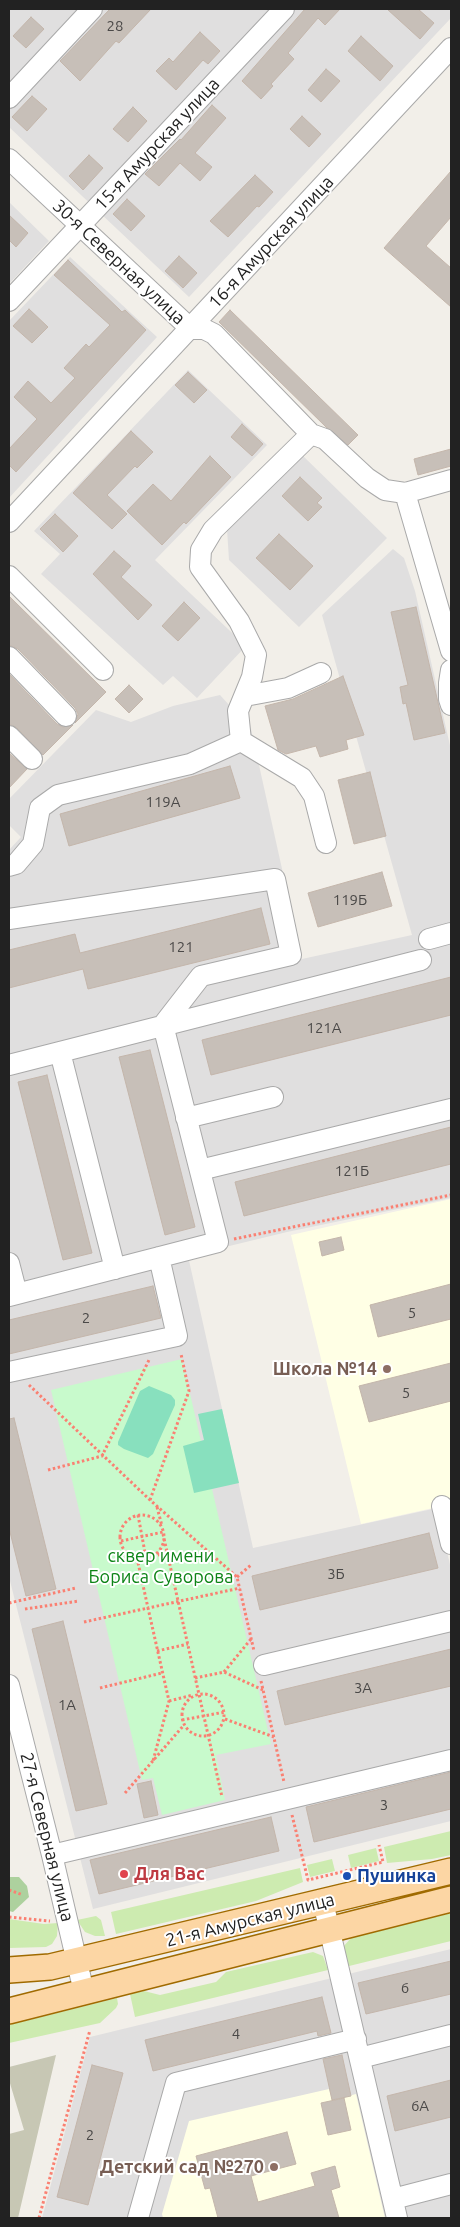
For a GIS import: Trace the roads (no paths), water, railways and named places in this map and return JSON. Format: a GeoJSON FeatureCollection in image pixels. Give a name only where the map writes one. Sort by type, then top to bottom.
{"type":"FeatureCollection","features":[{"type":"Feature","properties":{"kind":"main road","name":"21-я Амурская улица"},"geometry":{"type":"LineString","coordinates":[[9,1970],[50,1967],[451,1870]]}},
{"type":"Feature","properties":{"kind":"main road","name":"21-я Амурская улица"},"geometry":{"type":"LineString","coordinates":[[9,2012],[123,1981],[451,1899]]}},
{"type":"Feature","properties":{"kind":"street"},"geometry":{"type":"LineString","coordinates":[[9,98],[92,9]]}},
{"type":"Feature","properties":{"kind":"street","name":"15-я Амурская улица"},"geometry":{"type":"LineString","coordinates":[[9,301],[284,9]]}},
{"type":"Feature","properties":{"kind":"street","name":"16-я Амурская улица"},"geometry":{"type":"LineString","coordinates":[[9,522],[451,48]]}},
{"type":"Feature","properties":{"kind":"street","name":"30-я Северная улица"},"geometry":{"type":"LineString","coordinates":[[9,159],[191,329],[204,329],[214,334],[311,434],[325,439],[367,478],[385,490],[405,493]]}},
{"type":"Feature","properties":{"kind":"street"},"geometry":{"type":"LineString","coordinates":[[241,741],[238,711],[252,677],[256,655],[239,622],[200,567],[200,550],[213,530],[311,434]]}},
{"type":"Feature","properties":{"kind":"street"},"geometry":{"type":"LineString","coordinates":[[451,480],[405,493],[451,651]]}},
{"type":"Feature","properties":{"kind":"street"},"geometry":{"type":"LineString","coordinates":[[9,576],[103,670]]}},
{"type":"Feature","properties":{"kind":"street"},"geometry":{"type":"LineString","coordinates":[[9,657],[66,716]]}},
{"type":"Feature","properties":{"kind":"street"},"geometry":{"type":"LineString","coordinates":[[451,670],[449,683],[451,705]]}},
{"type":"Feature","properties":{"kind":"street"},"geometry":{"type":"LineString","coordinates":[[245,696],[288,688],[321,673]]}},
{"type":"Feature","properties":{"kind":"street"},"geometry":{"type":"LineString","coordinates":[[9,736],[32,759]]}},
{"type":"Feature","properties":{"kind":"street"},"geometry":{"type":"LineString","coordinates":[[9,866],[16,864],[33,844],[40,808],[58,795],[190,764],[241,741]]}},
{"type":"Feature","properties":{"kind":"street"},"geometry":{"type":"LineString","coordinates":[[241,741],[302,778],[314,796],[326,843]]}},
{"type":"Feature","properties":{"kind":"street"},"geometry":{"type":"LineString","coordinates":[[9,919],[275,879],[291,955],[201,976],[163,1025]]}},
{"type":"Feature","properties":{"kind":"street"},"geometry":{"type":"LineString","coordinates":[[429,938],[451,933]]}},
{"type":"Feature","properties":{"kind":"street"},"geometry":{"type":"LineString","coordinates":[[9,1065],[421,960]]}},
{"type":"Feature","properties":{"kind":"street"},"geometry":{"type":"LineString","coordinates":[[9,1262],[13,1295],[218,1242],[163,1025]]}},
{"type":"Feature","properties":{"kind":"street"},"geometry":{"type":"LineString","coordinates":[[60,1052],[115,1269]]}},
{"type":"Feature","properties":{"kind":"street"},"geometry":{"type":"LineString","coordinates":[[186,1118],[273,1097]]}},
{"type":"Feature","properties":{"kind":"street"},"geometry":{"type":"LineString","coordinates":[[200,1170],[451,1109]]}},
{"type":"Feature","properties":{"kind":"street"},"geometry":{"type":"LineString","coordinates":[[9,1372],[168,1338],[159,1258]]}},
{"type":"Feature","properties":{"kind":"street"},"geometry":{"type":"LineString","coordinates":[[442,1506],[451,1544]]}},
{"type":"Feature","properties":{"kind":"street"},"geometry":{"type":"LineString","coordinates":[[260,1665],[451,1621]]}},
{"type":"Feature","properties":{"kind":"street","name":"27-я Северная улица"},"geometry":{"type":"LineString","coordinates":[[9,1685],[84,1992]]}},
{"type":"Feature","properties":{"kind":"street"},"geometry":{"type":"LineString","coordinates":[[52,1855],[451,1760]]}},
{"type":"Feature","properties":{"kind":"street"},"geometry":{"type":"LineString","coordinates":[[323,1902],[397,2218]]}},
{"type":"Feature","properties":{"kind":"street"},"geometry":{"type":"LineString","coordinates":[[138,2218],[176,2083],[358,2048],[451,2035]]}},
{"type":"Feature","properties":{"kind":"street"},"geometry":{"type":"LineString","coordinates":[[392,2199],[451,2184]]}},
{"type":"Feature","properties":{"kind":"place","name":"Школа №14"},"geometry":{"type":"Point","coordinates":[387,1369]}},
{"type":"Feature","properties":{"kind":"place","name":"Для Вас"},"geometry":{"type":"Point","coordinates":[124,1874]}},
{"type":"Feature","properties":{"kind":"place","name":"Пушинка"},"geometry":{"type":"Point","coordinates":[347,1876]}},
{"type":"Feature","properties":{"kind":"place","name":"Детский сад №270"},"geometry":{"type":"Point","coordinates":[274,2167]}},
{"type":"Feature","properties":{"kind":"park label","name":"сквер имени Бориса Суворова"},"geometry":{"type":"Point","coordinates":[161,1566]}}]}
